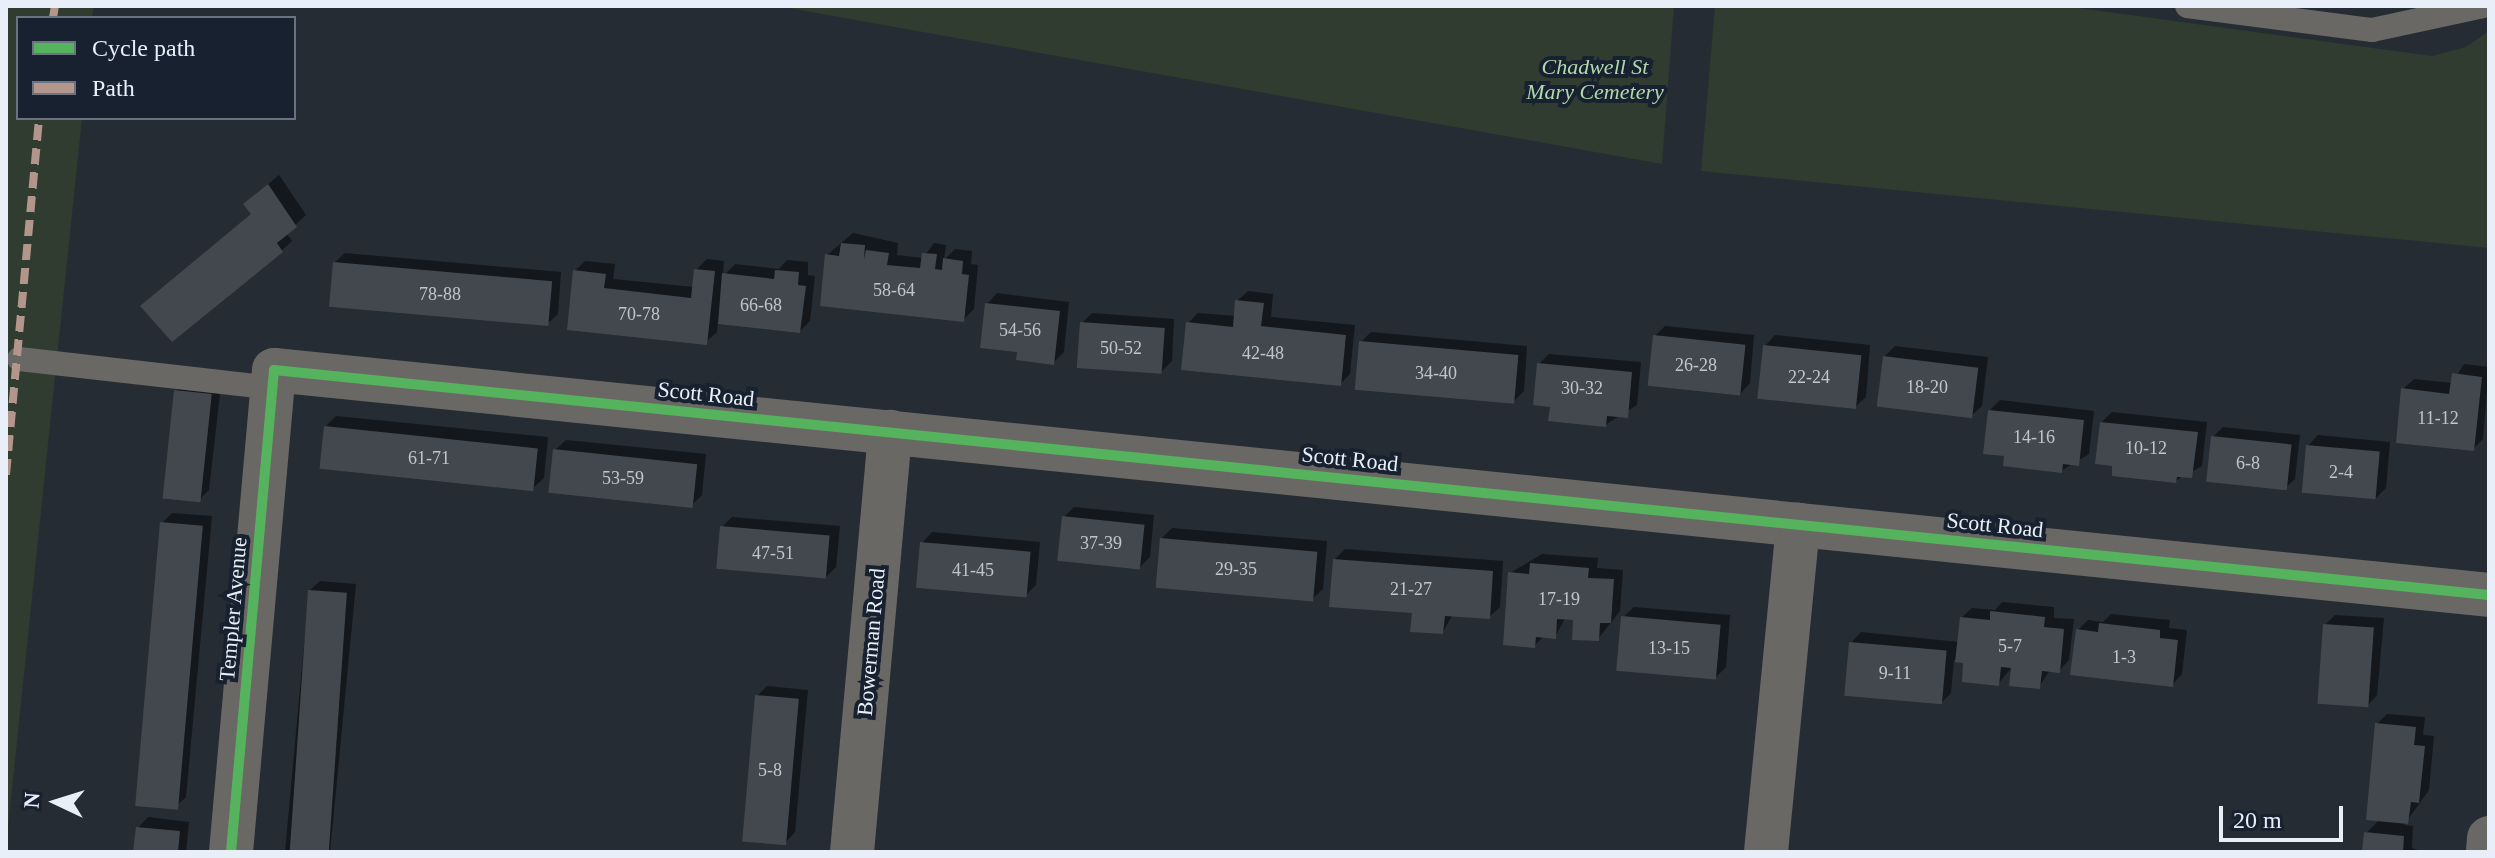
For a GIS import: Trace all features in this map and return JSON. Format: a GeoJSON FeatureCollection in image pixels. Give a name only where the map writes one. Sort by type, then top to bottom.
{"type":"FeatureCollection","features":[{"type":"Feature","properties":{"kind":"street","name":"Scott Road"},"geometry":{"type":"LineString","coordinates":[[273,379],[890,432],[2489,595]]}},
{"type":"Feature","properties":{"kind":"street","name":"Templer Avenue"},"geometry":{"type":"LineString","coordinates":[[231,852],[273,379]]}},
{"type":"Feature","properties":{"kind":"street","name":"Bowerman Road"},"geometry":{"type":"LineString","coordinates":[[852,852],[890,432]]}},
{"type":"Feature","properties":{"kind":"street"},"geometry":{"type":"LineString","coordinates":[[1766,852],[1798,525]]}},
{"type":"Feature","properties":{"kind":"street"},"geometry":{"type":"LineString","coordinates":[[2488,852],[2489,838]]}},
{"type":"Feature","properties":{"kind":"lane"},"geometry":{"type":"LineString","coordinates":[[2187,6],[2372,30],[2483,6]]}},
{"type":"Feature","properties":{"kind":"lane"},"geometry":{"type":"LineString","coordinates":[[19,359],[273,379]]}},
{"type":"Feature","properties":{"kind":"green space"},"geometry":{"type":"Polygon","coordinates":[[[6,6],[94,6],[92,16],[16,16],[16,120],[82,120],[6,847],[6,6]]]}},
{"type":"Feature","properties":{"kind":"green space","name":"Chadwell St Mary Cemetery"},"geometry":{"type":"Polygon","coordinates":[[[779,6],[1674,6],[1662,164],[822,14],[779,6]]]}},
{"type":"Feature","properties":{"kind":"green space"},"geometry":{"type":"Polygon","coordinates":[[[1715,6],[2064,6],[2432,56],[2466,47],[2489,31],[2489,248],[1701,171],[1715,6]]]}},
{"type":"Feature","properties":{"kind":"building"},"geometry":{"type":"Polygon","coordinates":[[[268,184],[297,227],[277,243],[283,252],[172,342],[140,306],[251,214],[243,204],[268,184]]]}},
{"type":"Feature","properties":{"kind":"building"},"geometry":{"type":"Polygon","coordinates":[[[841,243],[865,245],[864,259],[866,250],[889,253],[887,265],[920,268],[922,253],[937,254],[935,269],[942,270],[943,258],[963,261],[962,274],[969,275],[964,322],[820,306],[825,254],[839,256],[841,243]]]}},
{"type":"Feature","properties":{"kind":"building"},"geometry":{"type":"Polygon","coordinates":[[[333,262],[552,281],[548,326],[329,307],[333,262]]]}},
{"type":"Feature","properties":{"kind":"building"},"geometry":{"type":"Polygon","coordinates":[[[694,269],[715,271],[707,345],[567,330],[573,270],[606,274],[604,288],[691,298],[694,269]]]}},
{"type":"Feature","properties":{"kind":"building"},"geometry":{"type":"Polygon","coordinates":[[[775,270],[799,272],[798,285],[806,286],[800,333],[718,324],[722,273],[774,279],[775,270]]]}},
{"type":"Feature","properties":{"kind":"building"},"geometry":{"type":"Polygon","coordinates":[[[1235,300],[1264,303],[1261,326],[1346,335],[1341,386],[1181,370],[1186,322],[1233,327],[1235,300]]]}},
{"type":"Feature","properties":{"kind":"building"},"geometry":{"type":"Polygon","coordinates":[[[985,303],[1060,311],[1054,365],[1016,360],[1017,352],[980,348],[985,303]]]}},
{"type":"Feature","properties":{"kind":"building"},"geometry":{"type":"Polygon","coordinates":[[[1080,322],[1165,328],[1162,374],[1077,368],[1080,322]]]}},
{"type":"Feature","properties":{"kind":"building"},"geometry":{"type":"Polygon","coordinates":[[[1653,335],[1745,345],[1740,395],[1648,386],[1653,335]]]}},
{"type":"Feature","properties":{"kind":"building"},"geometry":{"type":"Polygon","coordinates":[[[1359,341],[1518,355],[1514,404],[1355,390],[1359,341]]]}},
{"type":"Feature","properties":{"kind":"building"},"geometry":{"type":"Polygon","coordinates":[[[1763,345],[1861,355],[1856,409],[1757,399],[1763,345]]]}},
{"type":"Feature","properties":{"kind":"building"},"geometry":{"type":"Polygon","coordinates":[[[1883,356],[1978,368],[1972,418],[1877,407],[1883,356]]]}},
{"type":"Feature","properties":{"kind":"building"},"geometry":{"type":"Polygon","coordinates":[[[1537,363],[1632,372],[1628,418],[1607,416],[1606,427],[1548,421],[1550,407],[1533,405],[1537,363]]]}},
{"type":"Feature","properties":{"kind":"building"},"geometry":{"type":"Polygon","coordinates":[[[2452,373],[2482,377],[2474,451],[2396,443],[2401,388],[2449,394],[2452,373]]]}},
{"type":"Feature","properties":{"kind":"building"},"geometry":{"type":"Polygon","coordinates":[[[174,390],[212,394],[200,502],[163,498],[174,390]]]}},
{"type":"Feature","properties":{"kind":"building"},"geometry":{"type":"Polygon","coordinates":[[[1988,410],[2084,420],[2079,466],[2063,464],[2062,473],[2003,466],[2004,456],[1983,454],[1988,410]]]}},
{"type":"Feature","properties":{"kind":"building"},"geometry":{"type":"Polygon","coordinates":[[[2100,422],[2198,432],[2192,478],[2177,477],[2176,483],[2112,476],[2112,466],[2095,464],[2100,422]]]}},
{"type":"Feature","properties":{"kind":"building"},"geometry":{"type":"Polygon","coordinates":[[[324,426],[538,448],[533,491],[320,469],[324,426]]]}},
{"type":"Feature","properties":{"kind":"building"},"geometry":{"type":"Polygon","coordinates":[[[2211,436],[2292,444],[2287,490],[2206,482],[2211,436]]]}},
{"type":"Feature","properties":{"kind":"building"},"geometry":{"type":"Polygon","coordinates":[[[2306,445],[2380,451],[2376,499],[2302,493],[2306,445]]]}},
{"type":"Feature","properties":{"kind":"building"},"geometry":{"type":"Polygon","coordinates":[[[553,449],[697,464],[693,508],[548,493],[553,449]]]}},
{"type":"Feature","properties":{"kind":"building"},"geometry":{"type":"Polygon","coordinates":[[[1062,516],[1145,525],[1140,569],[1057,561],[1062,516]]]}},
{"type":"Feature","properties":{"kind":"building"},"geometry":{"type":"Polygon","coordinates":[[[160,522],[203,526],[178,810],[135,806],[160,522]]]}},
{"type":"Feature","properties":{"kind":"building"},"geometry":{"type":"Polygon","coordinates":[[[720,526],[830,536],[826,578],[716,569],[720,526]]]}},
{"type":"Feature","properties":{"kind":"building"},"geometry":{"type":"Polygon","coordinates":[[[1160,538],[1317,552],[1313,602],[1156,588],[1160,538]]]}},
{"type":"Feature","properties":{"kind":"building"},"geometry":{"type":"Polygon","coordinates":[[[920,542],[1031,552],[1027,597],[916,588],[920,542]]]}},
{"type":"Feature","properties":{"kind":"building"},"geometry":{"type":"Polygon","coordinates":[[[1333,559],[1493,571],[1490,619],[1445,616],[1443,634],[1410,632],[1412,613],[1329,607],[1333,559]]]}},
{"type":"Feature","properties":{"kind":"building"},"geometry":{"type":"Polygon","coordinates":[[[1530,563],[1589,568],[1588,578],[1614,579],[1611,623],[1600,623],[1599,641],[1572,640],[1573,620],[1557,619],[1556,639],[1536,637],[1535,648],[1503,645],[1508,572],[1529,574],[1530,563]]]}},
{"type":"Feature","properties":{"kind":"building"},"geometry":{"type":"Polygon","coordinates":[[[308,590],[347,593],[329,852],[290,852],[308,590]]]}},
{"type":"Feature","properties":{"kind":"building"},"geometry":{"type":"Polygon","coordinates":[[[1990,611],[2045,617],[2044,627],[2064,629],[2060,673],[2042,671],[2040,689],[2009,686],[2011,668],[2001,667],[1999,686],[1962,682],[1963,663],[1955,662],[1960,617],[1990,620],[1990,611]]]}},
{"type":"Feature","properties":{"kind":"building"},"geometry":{"type":"Polygon","coordinates":[[[1621,616],[1721,625],[1716,680],[1616,671],[1621,616]]]}},
{"type":"Feature","properties":{"kind":"building"},"geometry":{"type":"Polygon","coordinates":[[[2099,623],[2160,630],[2160,638],[2178,640],[2173,687],[2070,675],[2076,629],[2098,632],[2099,623]]]}},
{"type":"Feature","properties":{"kind":"building"},"geometry":{"type":"Polygon","coordinates":[[[2323,624],[2374,628],[2368,707],[2317,704],[2323,624]]]}},
{"type":"Feature","properties":{"kind":"building"},"geometry":{"type":"Polygon","coordinates":[[[1849,642],[1947,651],[1942,704],[1844,696],[1849,642]]]}},
{"type":"Feature","properties":{"kind":"building"},"geometry":{"type":"Polygon","coordinates":[[[755,695],[799,699],[786,845],[742,841],[755,695]]]}},
{"type":"Feature","properties":{"kind":"building"},"geometry":{"type":"Polygon","coordinates":[[[2375,723],[2416,727],[2414,745],[2425,746],[2419,803],[2411,802],[2408,824],[2366,820],[2375,723]]]}},
{"type":"Feature","properties":{"kind":"building"},"geometry":{"type":"Polygon","coordinates":[[[136,827],[180,831],[178,852],[133,852],[136,827]]]}},
{"type":"Feature","properties":{"kind":"building"},"geometry":{"type":"Polygon","coordinates":[[[2364,832],[2404,836],[2403,852],[2362,852],[2364,832]]]}},
{"type":"Feature","properties":{"kind":"marked path"},"geometry":{"type":"LineString","coordinates":[[53,16],[55,6]]}},
{"type":"Feature","properties":{"kind":"marked path"},"geometry":{"type":"LineString","coordinates":[[6,475],[39,120]]}},
{"type":"Feature","properties":{"kind":"cycle path"},"geometry":{"type":"LineString","coordinates":[[231,852],[274,370],[2489,595]]}}]}
